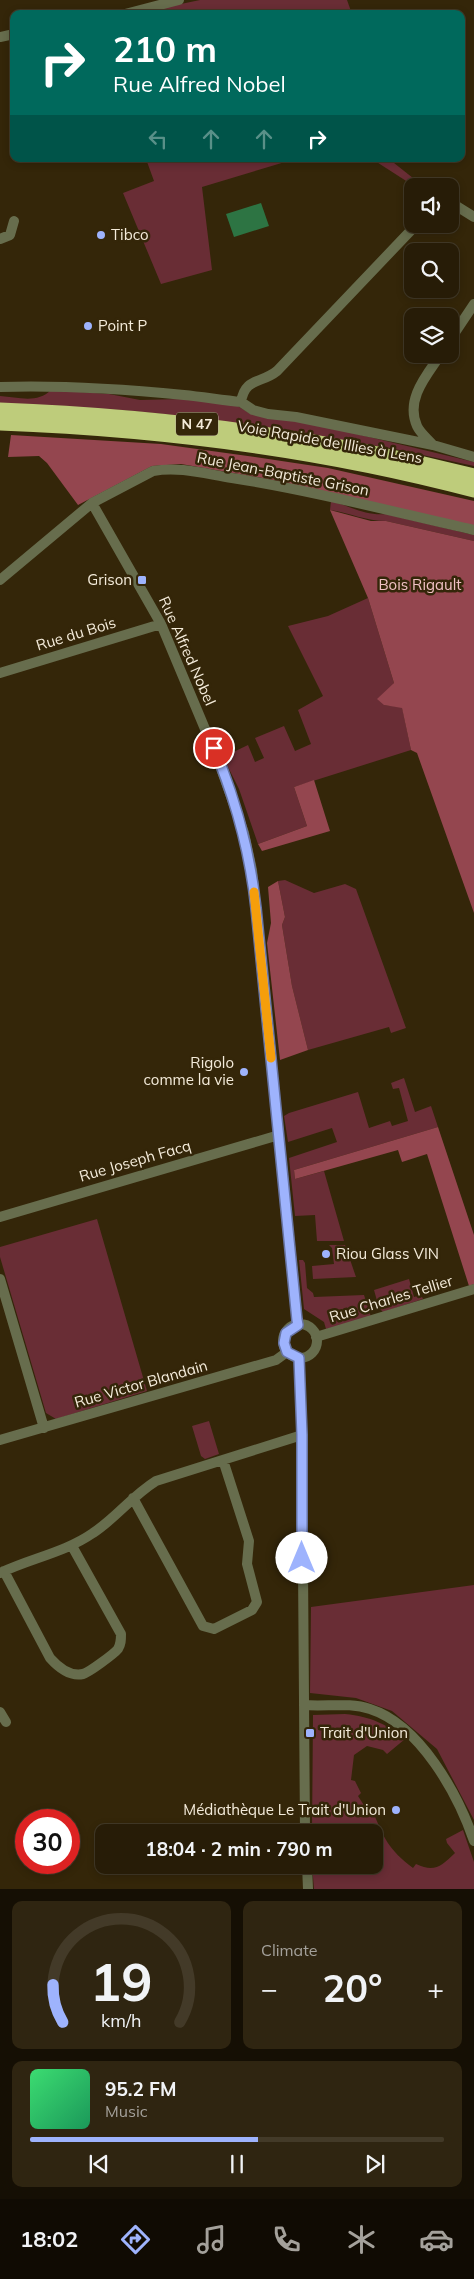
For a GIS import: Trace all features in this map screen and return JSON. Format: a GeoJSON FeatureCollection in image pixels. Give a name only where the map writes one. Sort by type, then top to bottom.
{"type":"FeatureCollection","features":[{"type":"Feature","properties":{"kind":"highway","name":"N 47"},"geometry":{"type":"LineString","coordinates":[[0,410],[132,417],[272,434],[363,450],[474,476]]}},
{"type":"Feature","properties":{"kind":"highway","name":"Voie Rapide de Illies à Lens"},"geometry":{"type":"LineString","coordinates":[[0,423],[148,432],[270,447],[389,469],[474,490]]}},
{"type":"Feature","properties":{"kind":"street"},"geometry":{"type":"LineString","coordinates":[[140,10],[179,0]]}},
{"type":"Feature","properties":{"kind":"street"},"geometry":{"type":"LineString","coordinates":[[459,208],[474,217]]}},
{"type":"Feature","properties":{"kind":"street"},"geometry":{"type":"LineString","coordinates":[[0,240],[10,234],[14,221]]}},
{"type":"Feature","properties":{"kind":"street"},"geometry":{"type":"LineString","coordinates":[[241,402],[248,385],[268,378],[277,372],[409,233]]}},
{"type":"Feature","properties":{"kind":"street"},"geometry":{"type":"LineString","coordinates":[[459,326],[474,304]]}},
{"type":"Feature","properties":{"kind":"street"},"geometry":{"type":"LineString","coordinates":[[432,445],[418,427],[414,414],[414,402],[418,389],[435,363]]}},
{"type":"Feature","properties":{"kind":"street"},"geometry":{"type":"LineString","coordinates":[[0,387],[89,388],[184,395],[241,402],[253,410],[268,414],[296,417],[432,445],[474,457]]}},
{"type":"Feature","properties":{"kind":"street"},"geometry":{"type":"LineString","coordinates":[[402,439],[408,437],[418,427]]}},
{"type":"Feature","properties":{"kind":"street","name":"Rue Jean-Baptiste Grison"},"geometry":{"type":"LineString","coordinates":[[0,580],[92,503],[153,471],[171,468],[276,485],[474,530]]}},
{"type":"Feature","properties":{"kind":"street","name":"Rue Alfred Nobel"},"geometry":{"type":"LineString","coordinates":[[92,503],[161,624],[218,760],[235,804],[247,846],[256,908],[298,1325]]}},
{"type":"Feature","properties":{"kind":"street","name":"Rue du Bois"},"geometry":{"type":"LineString","coordinates":[[0,673],[161,624]]}},
{"type":"Feature","properties":{"kind":"street","name":"Rue Joseph Facq"},"geometry":{"type":"LineString","coordinates":[[0,1217],[279,1135]]}},
{"type":"Feature","properties":{"kind":"street"},"geometry":{"type":"LineString","coordinates":[[0,1279],[44,1428]]}},
{"type":"Feature","properties":{"kind":"street","name":"Rue Charles Tellier"},"geometry":{"type":"LineString","coordinates":[[316,1337],[474,1289]]}},
{"type":"Feature","properties":{"kind":"street"},"geometry":{"type":"LineString","coordinates":[[298,1325],[307,1326],[316,1337],[315,1350],[311,1354],[299,1358],[287,1352],[284,1338],[289,1329],[298,1325]]}},
{"type":"Feature","properties":{"kind":"street","name":"Rue Victor Blandain"},"geometry":{"type":"LineString","coordinates":[[0,1440],[276,1360],[287,1352]]}},
{"type":"Feature","properties":{"kind":"street"},"geometry":{"type":"LineString","coordinates":[[299,1358],[302,1435],[305,1824]]}},
{"type":"Feature","properties":{"kind":"street"},"geometry":{"type":"LineString","coordinates":[[72,1546],[121,1634],[121,1644],[116,1651],[83,1674],[69,1673],[58,1668],[50,1658],[2,1572],[72,1546],[112,1520],[140,1491],[156,1481],[302,1435]]}},
{"type":"Feature","properties":{"kind":"street"},"geometry":{"type":"LineString","coordinates":[[133,1498],[203,1626],[208,1630],[214,1630],[256,1606],[257,1596],[247,1564],[249,1540],[223,1460]]}},
{"type":"Feature","properties":{"kind":"street"},"geometry":{"type":"LineString","coordinates":[[304,1705],[352,1706],[370,1709],[387,1717],[406,1732],[426,1752],[443,1776],[459,1805],[474,1841]]}},
{"type":"Feature","properties":{"kind":"street"},"geometry":{"type":"LineString","coordinates":[[0,1712],[6,1722]]}},
{"type":"Feature","properties":{"kind":"street"},"geometry":{"type":"LineString","coordinates":[[307,1874],[308,1889]]}},
{"type":"Feature","properties":{"kind":"shaded area"},"geometry":{"type":"Polygon","coordinates":[[[200,0],[347,0],[351,10],[152,10],[200,0]]]}},
{"type":"Feature","properties":{"kind":"shaded area"},"geometry":{"type":"Polygon","coordinates":[[[147,162],[285,162],[202,187],[212,270],[161,284],[123,193],[154,181],[147,162]]]}},
{"type":"Feature","properties":{"kind":"shaded area"},"geometry":{"type":"Polygon","coordinates":[[[377,162],[393,162],[413,178],[404,178],[404,180],[377,162]]]}},
{"type":"Feature","properties":{"kind":"shaded area"},"geometry":{"type":"Polygon","coordinates":[[[261,203],[269,226],[234,237],[226,214],[261,203]]]}},
{"type":"Feature","properties":{"kind":"shaded area"},"geometry":{"type":"Polygon","coordinates":[[[51,390],[109,394],[140,400],[182,399],[236,405],[249,413],[319,425],[474,462],[474,466],[390,448],[194,417],[121,410],[0,405],[0,396],[33,398],[40,397],[51,390]]]}},
{"type":"Feature","properties":{"kind":"shaded area"},"geometry":{"type":"Polygon","coordinates":[[[331,501],[365,512],[386,514],[474,535],[474,541],[330,510],[331,501]]]}},
{"type":"Feature","properties":{"kind":"shaded area"},"geometry":{"type":"Polygon","coordinates":[[[368,598],[394,683],[384,705],[402,707],[411,750],[294,787],[307,826],[258,844],[239,789],[223,757],[248,745],[255,762],[264,758],[255,738],[284,726],[295,751],[311,744],[298,710],[323,696],[288,626],[328,616],[368,598]]]}},
{"type":"Feature","properties":{"kind":"shaded area"},"geometry":{"type":"Polygon","coordinates":[[[285,880],[314,893],[345,884],[356,889],[406,1028],[391,1033],[389,1027],[308,1050],[292,986],[282,925],[285,917],[278,881],[285,880]]]}},
{"type":"Feature","properties":{"kind":"shaded area"},"geometry":{"type":"Polygon","coordinates":[[[404,1078],[415,1112],[431,1106],[438,1127],[294,1170],[295,1179],[324,1171],[344,1241],[317,1241],[315,1215],[295,1216],[289,1158],[337,1142],[332,1128],[288,1142],[284,1116],[358,1092],[369,1128],[390,1121],[392,1126],[408,1121],[399,1088],[393,1089],[391,1083],[404,1078]]]}},
{"type":"Feature","properties":{"kind":"shaded area"},"geometry":{"type":"Polygon","coordinates":[[[97,1219],[147,1391],[56,1419],[46,1413],[0,1257],[0,1247],[97,1219]]]}},
{"type":"Feature","properties":{"kind":"shaded area"},"geometry":{"type":"Polygon","coordinates":[[[329,1245],[345,1245],[356,1277],[313,1279],[312,1266],[334,1264],[332,1248],[329,1245]]]}},
{"type":"Feature","properties":{"kind":"shaded area"},"geometry":{"type":"Polygon","coordinates":[[[299,1260],[303,1260],[305,1263],[307,1288],[313,1293],[314,1297],[364,1295],[371,1317],[326,1329],[324,1322],[304,1309],[299,1260]]]}},
{"type":"Feature","properties":{"kind":"shaded area"},"geometry":{"type":"Polygon","coordinates":[[[409,1279],[414,1297],[421,1295],[423,1299],[383,1312],[379,1308],[374,1290],[409,1279]]]}},
{"type":"Feature","properties":{"kind":"shaded area"},"geometry":{"type":"Polygon","coordinates":[[[209,1421],[219,1454],[205,1459],[201,1456],[192,1426],[209,1421]]]}},
{"type":"Feature","properties":{"kind":"shaded area"},"geometry":{"type":"Polygon","coordinates":[[[474,1585],[474,1820],[437,1749],[392,1711],[356,1698],[310,1693],[311,1607],[474,1585]]]}},
{"type":"Feature","properties":{"kind":"shaded area"},"geometry":{"type":"Polygon","coordinates":[[[345,1714],[363,1717],[391,1729],[405,1739],[387,1754],[383,1750],[367,1746],[354,1755],[351,1780],[355,1781],[361,1793],[358,1796],[369,1813],[373,1812],[378,1824],[312,1824],[313,1715],[345,1714]]]}},
{"type":"Feature","properties":{"kind":"shaded area"},"geometry":{"type":"Polygon","coordinates":[[[463,1830],[474,1862],[474,1889],[314,1889],[313,1874],[383,1874],[383,1834],[392,1849],[413,1868],[416,1864],[433,1868],[442,1865],[455,1853],[446,1839],[463,1830]]]}},
{"type":"Feature","properties":{"kind":"green space"},"geometry":{"type":"Polygon","coordinates":[[[11,435],[161,444],[328,468],[474,501],[474,527],[274,480],[181,464],[152,466],[78,505],[47,463],[39,456],[8,457],[11,435]]]}},
{"type":"Feature","properties":{"kind":"green space","name":"Bois Rigault"},"geometry":{"type":"Polygon","coordinates":[[[330,510],[371,521],[386,521],[474,541],[474,913],[417,753],[411,750],[402,708],[384,705],[377,699],[394,683],[368,598],[330,510]]]}},
{"type":"Feature","properties":{"kind":"green space"},"geometry":{"type":"Polygon","coordinates":[[[314,780],[330,831],[262,851],[258,844],[307,826],[294,787],[314,780]]]}},
{"type":"Feature","properties":{"kind":"green space"},"geometry":{"type":"Polygon","coordinates":[[[278,881],[285,917],[282,925],[292,986],[308,1050],[280,1060],[267,943],[271,923],[268,887],[278,881]]]}},
{"type":"Feature","properties":{"kind":"green space"},"geometry":{"type":"Polygon","coordinates":[[[438,1127],[474,1235],[474,1284],[469,1286],[427,1154],[402,1162],[398,1150],[295,1179],[294,1170],[438,1127]]]}},
{"type":"Feature","properties":{"kind":"slow traffic"},"geometry":{"type":"LineString","coordinates":[[254,892],[271,1058]]}},
{"type":"Feature","properties":{"kind":"place","name":"Tibco"},"geometry":{"type":"Point","coordinates":[101,235]}},
{"type":"Feature","properties":{"kind":"place","name":"Point P"},"geometry":{"type":"Point","coordinates":[88,326]}},
{"type":"Feature","properties":{"kind":"place","name":"Grison"},"geometry":{"type":"Point","coordinates":[142,580]}},
{"type":"Feature","properties":{"kind":"place","name":"Rigolo comme la vie"},"geometry":{"type":"Point","coordinates":[244,1072]}},
{"type":"Feature","properties":{"kind":"place","name":"Riou Glass VIN"},"geometry":{"type":"Point","coordinates":[326,1254]}},
{"type":"Feature","properties":{"kind":"place","name":"Trait d'Union"},"geometry":{"type":"Point","coordinates":[310,1733]}},
{"type":"Feature","properties":{"kind":"place","name":"Médiathèque Le Trait d'Union"},"geometry":{"type":"Point","coordinates":[396,1810]}},
{"type":"Feature","properties":{"kind":"route"},"geometry":{"type":"LineString","coordinates":[[214,748],[235,804],[252,870],[298,1325],[289,1329],[284,1338],[284,1343],[290,1355],[299,1358],[302,1435],[302,1558]]}}]}
